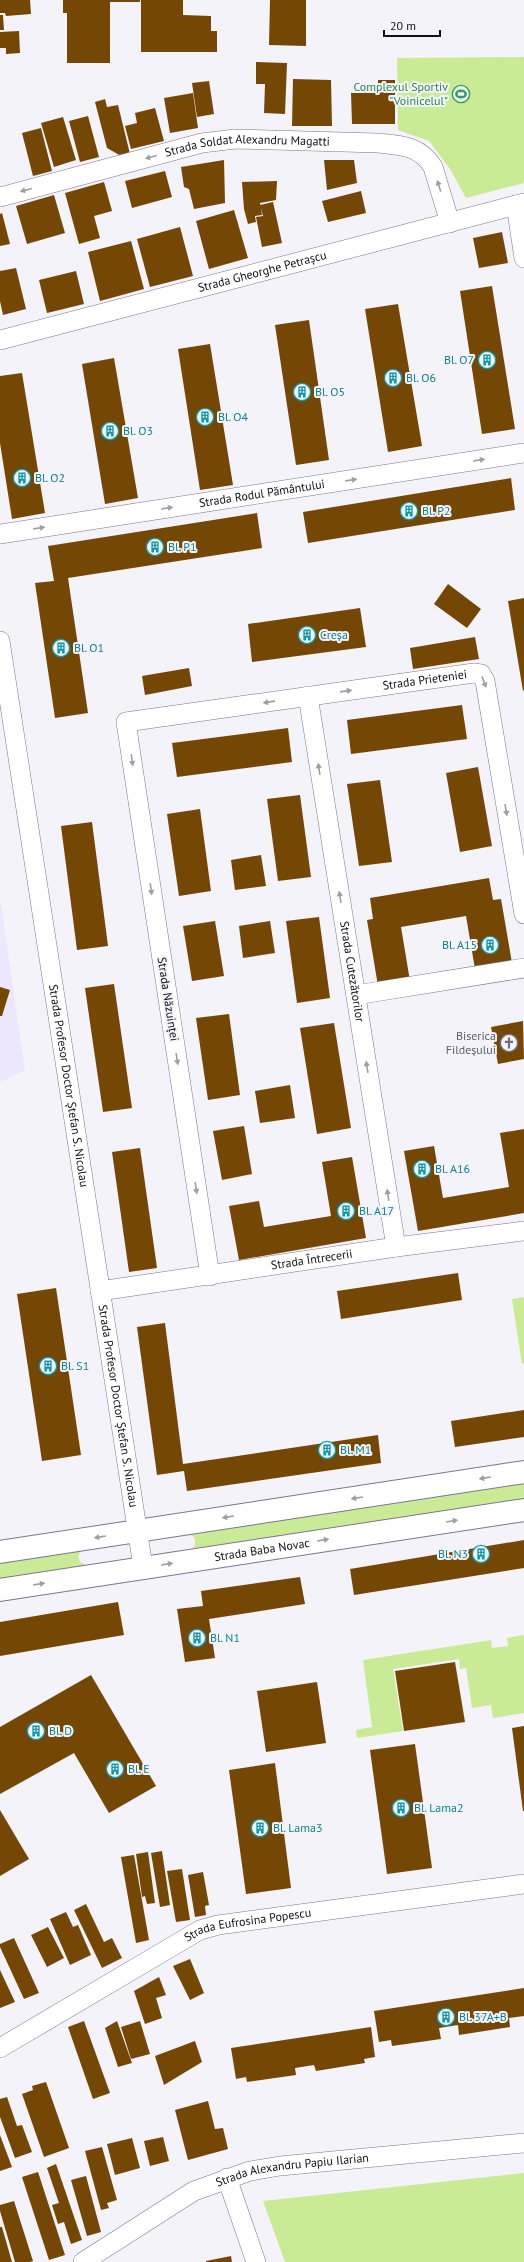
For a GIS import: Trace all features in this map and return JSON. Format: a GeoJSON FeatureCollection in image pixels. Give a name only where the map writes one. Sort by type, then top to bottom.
{"type":"FeatureCollection","features":[{"type":"Feature","properties":{"kind":"main road"},"geometry":{"type":"LineString","coordinates":[[0,1552],[524,1472]]}},
{"type":"Feature","properties":{"kind":"main road","name":"Strada Baba Novac"},"geometry":{"type":"LineString","coordinates":[[0,1590],[524,1510]]}},
{"type":"Feature","properties":{"kind":"street","name":"Strada Soldat Alexandru Magatti"},"geometry":{"type":"LineString","coordinates":[[0,197],[202,143],[235,139],[378,143],[400,145],[418,150],[428,160],[433,167],[450,223]]}},
{"type":"Feature","properties":{"kind":"street","name":"Strada Gheorghe Petrașcu"},"geometry":{"type":"LineString","coordinates":[[0,340],[520,204]]}},
{"type":"Feature","properties":{"kind":"street"},"geometry":{"type":"LineString","coordinates":[[520,204],[524,258]]}},
{"type":"Feature","properties":{"kind":"street","name":"Strada Rodul Pământului"},"geometry":{"type":"LineString","coordinates":[[0,534],[524,453]]}},
{"type":"Feature","properties":{"kind":"street","name":"Strada Profesor Doctor Ștefan S. Nicolau"},"geometry":{"type":"LineString","coordinates":[[0,641],[143,1567]]}},
{"type":"Feature","properties":{"kind":"street","name":"Strada Prieteniei"},"geometry":{"type":"LineString","coordinates":[[126,722],[474,673],[481,674],[485,681],[524,914]]}},
{"type":"Feature","properties":{"kind":"street","name":"Strada Cutezătorilor"},"geometry":{"type":"LineString","coordinates":[[308,696],[396,1247]]}},
{"type":"Feature","properties":{"kind":"street","name":"Strada Năzuinței"},"geometry":{"type":"LineString","coordinates":[[126,722],[210,1276]]}},
{"type":"Feature","properties":{"kind":"street"},"geometry":{"type":"LineString","coordinates":[[356,995],[524,968]]}},
{"type":"Feature","properties":{"kind":"street","name":"Strada Întrecerii"},"geometry":{"type":"LineString","coordinates":[[100,1291],[210,1276],[396,1247],[524,1232]]}},
{"type":"Feature","properties":{"kind":"street","name":"Strada Eufrosina Popescu"},"geometry":{"type":"LineString","coordinates":[[0,2048],[200,1930],[218,1925],[524,1884]]}},
{"type":"Feature","properties":{"kind":"street","name":"Strada Alexandru Papiu Ilarian"},"geometry":{"type":"LineString","coordinates":[[83,2262],[188,2195],[227,2178],[250,2171],[280,2166],[524,2143]]}},
{"type":"Feature","properties":{"kind":"street"},"geometry":{"type":"LineString","coordinates":[[227,2178],[256,2262]]}},
{"type":"Feature","properties":{"kind":"shaded area"},"geometry":{"type":"Polygon","coordinates":[[[0,898],[25,1070],[0,1082],[0,898]]]}},
{"type":"Feature","properties":{"kind":"green space","name":"Complexul Sportiv \"Voinicelul\""},"geometry":{"type":"Polygon","coordinates":[[[524,57],[524,183],[466,198],[450,169],[429,141],[398,130],[397,58],[524,57]]]}},
{"type":"Feature","properties":{"kind":"green space"},"geometry":{"type":"Polygon","coordinates":[[[524,1297],[524,1363],[522,1364],[512,1299],[524,1297]]]}},
{"type":"Feature","properties":{"kind":"green space"},"geometry":{"type":"Polygon","coordinates":[[[524,1482],[524,1500],[192,1551],[195,1541],[194,1537],[189,1534],[524,1482]]]}},
{"type":"Feature","properties":{"kind":"green space"},"geometry":{"type":"Polygon","coordinates":[[[86,1547],[80,1553],[79,1559],[80,1562],[89,1566],[0,1580],[0,1560],[86,1547]]]}},
{"type":"Feature","properties":{"kind":"green space"},"geometry":{"type":"Polygon","coordinates":[[[524,1635],[524,1713],[493,1718],[491,1705],[472,1708],[466,1668],[460,1669],[459,1659],[393,1669],[403,1731],[357,1738],[356,1730],[372,1727],[363,1660],[491,1640],[492,1648],[508,1646],[507,1638],[524,1635]]]}},
{"type":"Feature","properties":{"kind":"green space"},"geometry":{"type":"Polygon","coordinates":[[[524,2173],[524,2262],[285,2262],[263,2201],[524,2173]]]}},
{"type":"Feature","properties":{"kind":"building"},"geometry":{"type":"Polygon","coordinates":[[[0,0],[30,0],[31,14],[6,16],[5,13],[0,13],[0,0]]]}},
{"type":"Feature","properties":{"kind":"building"},"geometry":{"type":"Polygon","coordinates":[[[63,0],[140,0],[140,2],[110,2],[110,63],[67,63],[67,13],[63,13],[63,0]]]}},
{"type":"Feature","properties":{"kind":"building"},"geometry":{"type":"Polygon","coordinates":[[[141,0],[183,0],[183,15],[211,16],[211,31],[217,31],[217,52],[141,52],[141,0]]]}},
{"type":"Feature","properties":{"kind":"building"},"geometry":{"type":"Polygon","coordinates":[[[270,0],[306,0],[306,46],[269,45],[270,0]]]}},
{"type":"Feature","properties":{"kind":"building"},"geometry":{"type":"Polygon","coordinates":[[[0,15],[3,15],[4,30],[0,30],[0,15]]]}},
{"type":"Feature","properties":{"kind":"building"},"geometry":{"type":"Polygon","coordinates":[[[19,31],[20,53],[6,54],[6,48],[0,48],[0,32],[19,31]]]}},
{"type":"Feature","properties":{"kind":"building"},"geometry":{"type":"Polygon","coordinates":[[[256,62],[287,63],[285,114],[264,113],[265,84],[256,84],[256,62]]]}},
{"type":"Feature","properties":{"kind":"building"},"geometry":{"type":"Polygon","coordinates":[[[293,79],[331,80],[332,126],[292,126],[293,79]]]}},
{"type":"Feature","properties":{"kind":"building"},"geometry":{"type":"Polygon","coordinates":[[[378,80],[395,80],[395,124],[352,124],[351,93],[378,92],[378,80]]]}},
{"type":"Feature","properties":{"kind":"building"},"geometry":{"type":"Polygon","coordinates":[[[209,81],[214,114],[197,117],[192,83],[209,81]]]}},
{"type":"Feature","properties":{"kind":"building"},"geometry":{"type":"Polygon","coordinates":[[[193,93],[198,128],[170,133],[164,98],[193,93]]]}},
{"type":"Feature","properties":{"kind":"building"},"geometry":{"type":"Polygon","coordinates":[[[105,99],[107,107],[118,105],[130,154],[121,156],[107,148],[95,102],[105,99]]]}},
{"type":"Feature","properties":{"kind":"building"},"geometry":{"type":"Polygon","coordinates":[[[155,108],[164,141],[131,149],[125,126],[137,123],[135,113],[155,108]]]}},
{"type":"Feature","properties":{"kind":"building"},"geometry":{"type":"Polygon","coordinates":[[[88,116],[99,157],[80,162],[69,121],[88,116]]]}},
{"type":"Feature","properties":{"kind":"building"},"geometry":{"type":"Polygon","coordinates":[[[63,117],[76,160],[54,167],[41,123],[63,117]]]}},
{"type":"Feature","properties":{"kind":"building"},"geometry":{"type":"Polygon","coordinates":[[[41,128],[52,171],[33,176],[22,133],[41,128]]]}},
{"type":"Feature","properties":{"kind":"building"},"geometry":{"type":"Polygon","coordinates":[[[224,160],[225,203],[194,209],[189,189],[184,187],[181,167],[224,160]]]}},
{"type":"Feature","properties":{"kind":"building"},"geometry":{"type":"Polygon","coordinates":[[[324,160],[354,160],[357,183],[327,190],[324,160]]]}},
{"type":"Feature","properties":{"kind":"building"},"geometry":{"type":"Polygon","coordinates":[[[165,171],[172,197],[132,208],[125,181],[165,171]]]}},
{"type":"Feature","properties":{"kind":"building"},"geometry":{"type":"Polygon","coordinates":[[[277,181],[276,200],[260,203],[262,215],[255,216],[256,222],[248,224],[244,209],[242,182],[277,181]]]}},
{"type":"Feature","properties":{"kind":"building"},"geometry":{"type":"Polygon","coordinates":[[[104,182],[112,211],[94,216],[100,238],[79,244],[65,193],[104,182]]]}},
{"type":"Feature","properties":{"kind":"building"},"geometry":{"type":"Polygon","coordinates":[[[361,191],[366,213],[328,222],[322,201],[361,191]]]}},
{"type":"Feature","properties":{"kind":"building"},"geometry":{"type":"Polygon","coordinates":[[[54,195],[65,233],[27,244],[16,206],[54,195]]]}},
{"type":"Feature","properties":{"kind":"building"},"geometry":{"type":"Polygon","coordinates":[[[273,202],[282,243],[262,247],[256,217],[263,216],[260,205],[273,202]]]}},
{"type":"Feature","properties":{"kind":"building"},"geometry":{"type":"Polygon","coordinates":[[[234,210],[248,258],[209,269],[196,221],[234,210]]]}},
{"type":"Feature","properties":{"kind":"building"},"geometry":{"type":"Polygon","coordinates":[[[2,213],[10,244],[0,246],[0,214],[2,213]]]}},
{"type":"Feature","properties":{"kind":"building"},"geometry":{"type":"Polygon","coordinates":[[[180,227],[193,276],[150,287],[137,239],[180,227]]]}},
{"type":"Feature","properties":{"kind":"building"},"geometry":{"type":"Polygon","coordinates":[[[502,232],[508,263],[479,268],[473,238],[502,232]]]}},
{"type":"Feature","properties":{"kind":"building"},"geometry":{"type":"Polygon","coordinates":[[[131,241],[144,289],[100,301],[88,252],[131,241]]]}},
{"type":"Feature","properties":{"kind":"building"},"geometry":{"type":"Polygon","coordinates":[[[16,268],[26,309],[3,315],[0,301],[0,271],[16,268]]]}},
{"type":"Feature","properties":{"kind":"building"},"geometry":{"type":"Polygon","coordinates":[[[76,271],[84,304],[47,313],[39,280],[76,271]]]}},
{"type":"Feature","properties":{"kind":"building","name":"Bl. O7"},"geometry":{"type":"Polygon","coordinates":[[[492,286],[515,429],[482,434],[460,291],[492,286]]]}},
{"type":"Feature","properties":{"kind":"building","name":"Bl. O6"},"geometry":{"type":"Polygon","coordinates":[[[398,304],[422,446],[388,452],[365,309],[398,304]]]}},
{"type":"Feature","properties":{"kind":"building","name":"Bl. O5"},"geometry":{"type":"Polygon","coordinates":[[[309,320],[329,460],[296,465],[275,325],[309,320]]]}},
{"type":"Feature","properties":{"kind":"building","name":"Bl. O4"},"geometry":{"type":"Polygon","coordinates":[[[210,344],[233,485],[200,490],[178,349],[210,344]]]}},
{"type":"Feature","properties":{"kind":"building","name":"Bl. O3"},"geometry":{"type":"Polygon","coordinates":[[[114,358],[138,498],[105,504],[82,364],[114,358]]]}},
{"type":"Feature","properties":{"kind":"building","name":"Bl. O2"},"geometry":{"type":"Polygon","coordinates":[[[22,373],[45,513],[12,519],[0,443],[0,376],[22,373]]]}},
{"type":"Feature","properties":{"kind":"building","name":"Bl. P2"},"geometry":{"type":"Polygon","coordinates":[[[511,478],[515,510],[308,543],[303,512],[511,478]]]}},
{"type":"Feature","properties":{"kind":"building","name":"Bl. P1"},"geometry":{"type":"Polygon","coordinates":[[[257,513],[262,548],[68,578],[88,713],[55,718],[35,583],[54,581],[48,546],[257,513]]]}},
{"type":"Feature","properties":{"kind":"building"},"geometry":{"type":"Polygon","coordinates":[[[448,584],[481,609],[467,628],[434,604],[448,584]]]}},
{"type":"Feature","properties":{"kind":"building"},"geometry":{"type":"Polygon","coordinates":[[[524,598],[524,690],[523,691],[508,601],[524,598]]]}},
{"type":"Feature","properties":{"kind":"building","name":"Creșa"},"geometry":{"type":"Polygon","coordinates":[[[360,608],[366,647],[252,662],[248,624],[360,608]]]}},
{"type":"Feature","properties":{"kind":"building"},"geometry":{"type":"Polygon","coordinates":[[[475,637],[479,659],[413,669],[410,648],[475,637]]]}},
{"type":"Feature","properties":{"kind":"building"},"geometry":{"type":"Polygon","coordinates":[[[189,668],[192,686],[145,695],[142,676],[189,668]]]}},
{"type":"Feature","properties":{"kind":"building"},"geometry":{"type":"Polygon","coordinates":[[[462,705],[467,739],[351,754],[347,720],[462,705]]]}},
{"type":"Feature","properties":{"kind":"building"},"geometry":{"type":"Polygon","coordinates":[[[288,728],[292,762],[177,777],[172,743],[288,728]]]}},
{"type":"Feature","properties":{"kind":"building"},"geometry":{"type":"Polygon","coordinates":[[[478,767],[492,846],[460,852],[446,773],[478,767]]]}},
{"type":"Feature","properties":{"kind":"building"},"geometry":{"type":"Polygon","coordinates":[[[380,780],[392,862],[359,866],[347,784],[380,780]]]}},
{"type":"Feature","properties":{"kind":"building"},"geometry":{"type":"Polygon","coordinates":[[[300,795],[311,877],[278,881],[267,799],[300,795]]]}},
{"type":"Feature","properties":{"kind":"building"},"geometry":{"type":"Polygon","coordinates":[[[200,809],[211,891],[179,896],[167,814],[200,809]]]}},
{"type":"Feature","properties":{"kind":"building"},"geometry":{"type":"Polygon","coordinates":[[[92,822],[108,946],[77,950],[61,826],[92,822]]]}},
{"type":"Feature","properties":{"kind":"building"},"geometry":{"type":"Polygon","coordinates":[[[261,855],[266,886],[235,890],[231,860],[261,855]]]}},
{"type":"Feature","properties":{"kind":"building","name":"Bl. A15"},"geometry":{"type":"Polygon","coordinates":[[[489,878],[493,900],[501,899],[512,963],[475,969],[466,916],[401,927],[410,981],[378,986],[367,920],[373,919],[370,898],[489,878]]]}},
{"type":"Feature","properties":{"kind":"building"},"geometry":{"type":"Polygon","coordinates":[[[319,917],[330,998],[297,1003],[286,921],[319,917]]]}},
{"type":"Feature","properties":{"kind":"building"},"geometry":{"type":"Polygon","coordinates":[[[215,921],[224,976],[192,981],[183,926],[215,921]]]}},
{"type":"Feature","properties":{"kind":"building"},"geometry":{"type":"Polygon","coordinates":[[[270,921],[275,953],[243,958],[239,926],[270,921]]]}},
{"type":"Feature","properties":{"kind":"building"},"geometry":{"type":"Polygon","coordinates":[[[114,984],[132,1108],[103,1112],[85,988],[114,984]]]}},
{"type":"Feature","properties":{"kind":"building"},"geometry":{"type":"Polygon","coordinates":[[[0,987],[10,990],[2,1016],[0,1016],[0,987]]]}},
{"type":"Feature","properties":{"kind":"building"},"geometry":{"type":"Polygon","coordinates":[[[229,1014],[240,1095],[208,1100],[196,1018],[229,1014]]]}},
{"type":"Feature","properties":{"kind":"building","name":"Biserica Fildeșului"},"geometry":{"type":"Polygon","coordinates":[[[523,1021],[524,1059],[498,1064],[491,1027],[523,1021]]]}},
{"type":"Feature","properties":{"kind":"building"},"geometry":{"type":"Polygon","coordinates":[[[334,1023],[351,1128],[317,1134],[300,1028],[334,1023]]]}},
{"type":"Feature","properties":{"kind":"building"},"geometry":{"type":"Polygon","coordinates":[[[290,1085],[295,1118],[260,1123],[255,1091],[290,1085]]]}},
{"type":"Feature","properties":{"kind":"building"},"geometry":{"type":"Polygon","coordinates":[[[244,1126],[252,1174],[222,1180],[213,1131],[244,1126]]]}},
{"type":"Feature","properties":{"kind":"building","name":"Bl. A16"},"geometry":{"type":"Polygon","coordinates":[[[524,1129],[524,1213],[418,1231],[404,1151],[434,1146],[443,1198],[509,1187],[500,1133],[524,1129]]]}},
{"type":"Feature","properties":{"kind":"building"},"geometry":{"type":"Polygon","coordinates":[[[140,1148],[157,1268],[129,1272],[112,1152],[140,1148]]]}},
{"type":"Feature","properties":{"kind":"building","name":"Bl. A17"},"geometry":{"type":"Polygon","coordinates":[[[352,1157],[366,1238],[239,1260],[229,1206],[259,1201],[264,1227],[331,1216],[322,1162],[352,1157]]]}},
{"type":"Feature","properties":{"kind":"building"},"geometry":{"type":"Polygon","coordinates":[[[458,1273],[462,1300],[341,1319],[337,1291],[458,1273]]]}},
{"type":"Feature","properties":{"kind":"building","name":"Bl. S1"},"geometry":{"type":"Polygon","coordinates":[[[56,1288],[81,1455],[42,1461],[17,1294],[56,1288]]]}},
{"type":"Feature","properties":{"kind":"building"},"geometry":{"type":"Polygon","coordinates":[[[165,1323],[183,1464],[378,1435],[381,1463],[187,1491],[184,1471],[157,1475],[137,1327],[165,1323]]]}},
{"type":"Feature","properties":{"kind":"building"},"geometry":{"type":"Polygon","coordinates":[[[524,1410],[524,1437],[455,1447],[451,1421],[524,1410]]]}},
{"type":"Feature","properties":{"kind":"building","name":"Bl. N3"},"geometry":{"type":"Polygon","coordinates":[[[524,1540],[524,1568],[354,1595],[350,1569],[524,1540]]]}},
{"type":"Feature","properties":{"kind":"building","name":"Bl. N1"},"geometry":{"type":"Polygon","coordinates":[[[300,1577],[305,1604],[209,1619],[215,1658],[185,1662],[177,1609],[203,1606],[201,1591],[300,1577]]]}},
{"type":"Feature","properties":{"kind":"building"},"geometry":{"type":"Polygon","coordinates":[[[118,1602],[124,1635],[0,1656],[0,1622],[118,1602]]]}},
{"type":"Feature","properties":{"kind":"building"},"geometry":{"type":"Polygon","coordinates":[[[455,1662],[465,1722],[404,1731],[395,1671],[455,1662]]]}},
{"type":"Feature","properties":{"kind":"building"},"geometry":{"type":"Polygon","coordinates":[[[91,1675],[156,1786],[109,1813],[74,1753],[0,1794],[0,1727],[91,1675]]]}},
{"type":"Feature","properties":{"kind":"building"},"geometry":{"type":"Polygon","coordinates":[[[317,1682],[326,1743],[266,1752],[257,1691],[317,1682]]]}},
{"type":"Feature","properties":{"kind":"building"},"geometry":{"type":"Polygon","coordinates":[[[524,1726],[524,1811],[523,1811],[512,1728],[524,1726]]]}},
{"type":"Feature","properties":{"kind":"building","name":"Bl. Lama2"},"geometry":{"type":"Polygon","coordinates":[[[415,1744],[432,1868],[387,1874],[370,1750],[415,1744]]]}},
{"type":"Feature","properties":{"kind":"building","name":"Bl. Lama3"},"geometry":{"type":"Polygon","coordinates":[[[275,1763],[291,1888],[246,1894],[229,1770],[275,1763]]]}},
{"type":"Feature","properties":{"kind":"building"},"geometry":{"type":"Polygon","coordinates":[[[0,1810],[29,1859],[0,1876],[0,1810]]]}},
{"type":"Feature","properties":{"kind":"building"},"geometry":{"type":"Polygon","coordinates":[[[162,1851],[170,1905],[160,1907],[151,1853],[162,1851]]]}},
{"type":"Feature","properties":{"kind":"building"},"geometry":{"type":"Polygon","coordinates":[[[148,1852],[155,1903],[147,1904],[145,1896],[142,1897],[136,1854],[148,1852]]]}},
{"type":"Feature","properties":{"kind":"building"},"geometry":{"type":"Polygon","coordinates":[[[134,1855],[149,1940],[136,1943],[121,1857],[134,1855]]]}},
{"type":"Feature","properties":{"kind":"building"},"geometry":{"type":"Polygon","coordinates":[[[182,1869],[190,1920],[176,1922],[167,1871],[182,1869]]]}},
{"type":"Feature","properties":{"kind":"building"},"geometry":{"type":"Polygon","coordinates":[[[203,1872],[209,1905],[205,1906],[206,1915],[195,1917],[188,1875],[203,1872]]]}},
{"type":"Feature","properties":{"kind":"building"},"geometry":{"type":"Polygon","coordinates":[[[86,1904],[104,1942],[112,1938],[122,1958],[102,1968],[74,1910],[86,1904]]]}},
{"type":"Feature","properties":{"kind":"building"},"geometry":{"type":"Polygon","coordinates":[[[66,1912],[73,1927],[78,1925],[91,1955],[70,1965],[50,1919],[66,1912]]]}},
{"type":"Feature","properties":{"kind":"building"},"geometry":{"type":"Polygon","coordinates":[[[48,1927],[64,1958],[47,1967],[31,1935],[48,1927]]]}},
{"type":"Feature","properties":{"kind":"building"},"geometry":{"type":"Polygon","coordinates":[[[14,1938],[39,1993],[24,1999],[0,1947],[0,1944],[14,1938]]]}},
{"type":"Feature","properties":{"kind":"building"},"geometry":{"type":"Polygon","coordinates":[[[190,1959],[204,1993],[190,2000],[173,1966],[190,1959]]]}},
{"type":"Feature","properties":{"kind":"building"},"geometry":{"type":"Polygon","coordinates":[[[0,1970],[15,2002],[0,2008],[0,1970]]]}},
{"type":"Feature","properties":{"kind":"building"},"geometry":{"type":"Polygon","coordinates":[[[159,1977],[166,1995],[156,1998],[162,2018],[145,2024],[134,1991],[159,1977]]]}},
{"type":"Feature","properties":{"kind":"building","name":"Bl. 37A+B"},"geometry":{"type":"Polygon","coordinates":[[[524,1988],[524,2016],[509,2018],[510,2027],[459,2035],[458,2025],[439,2028],[441,2039],[392,2046],[391,2040],[379,2042],[374,2011],[524,1988]]]}},
{"type":"Feature","properties":{"kind":"building"},"geometry":{"type":"Polygon","coordinates":[[[84,2021],[110,2093],[93,2099],[68,2027],[84,2021]]]}},
{"type":"Feature","properties":{"kind":"building"},"geometry":{"type":"Polygon","coordinates":[[[117,2021],[132,2063],[118,2067],[105,2028],[117,2021]]]}},
{"type":"Feature","properties":{"kind":"building"},"geometry":{"type":"Polygon","coordinates":[[[140,2021],[150,2054],[131,2059],[121,2027],[140,2021]]]}},
{"type":"Feature","properties":{"kind":"building"},"geometry":{"type":"Polygon","coordinates":[[[371,2027],[375,2057],[364,2059],[365,2063],[316,2071],[314,2065],[295,2068],[296,2075],[247,2082],[246,2077],[236,2079],[231,2048],[371,2027]]]}},
{"type":"Feature","properties":{"kind":"building"},"geometry":{"type":"Polygon","coordinates":[[[195,2041],[202,2062],[164,2085],[155,2056],[195,2041]]]}},
{"type":"Feature","properties":{"kind":"building"},"geometry":{"type":"Polygon","coordinates":[[[46,2082],[69,2148],[44,2157],[22,2094],[33,2090],[32,2086],[46,2082]]]}},
{"type":"Feature","properties":{"kind":"building"},"geometry":{"type":"Polygon","coordinates":[[[7,2097],[17,2126],[22,2125],[32,2152],[15,2158],[0,2117],[0,2099],[7,2097]]]}},
{"type":"Feature","properties":{"kind":"building"},"geometry":{"type":"Polygon","coordinates":[[[208,2101],[215,2129],[223,2128],[228,2149],[188,2160],[175,2110],[208,2101]]]}},
{"type":"Feature","properties":{"kind":"building"},"geometry":{"type":"Polygon","coordinates":[[[0,2135],[12,2167],[0,2171],[0,2135]]]}},
{"type":"Feature","properties":{"kind":"building"},"geometry":{"type":"Polygon","coordinates":[[[163,2137],[169,2161],[150,2166],[144,2141],[163,2137]]]}},
{"type":"Feature","properties":{"kind":"building"},"geometry":{"type":"Polygon","coordinates":[[[132,2138],[140,2168],[115,2175],[107,2144],[132,2138]]]}},
{"type":"Feature","properties":{"kind":"building"},"geometry":{"type":"Polygon","coordinates":[[[102,2147],[117,2200],[107,2203],[109,2208],[101,2210],[85,2151],[102,2147]]]}},
{"type":"Feature","properties":{"kind":"building"},"geometry":{"type":"Polygon","coordinates":[[[56,2164],[82,2240],[71,2244],[64,2222],[58,2224],[52,2205],[59,2203],[47,2168],[56,2164]]]}},
{"type":"Feature","properties":{"kind":"building"},"geometry":{"type":"Polygon","coordinates":[[[38,2172],[65,2255],[49,2260],[22,2177],[38,2172]]]}},
{"type":"Feature","properties":{"kind":"building"},"geometry":{"type":"Polygon","coordinates":[[[86,2176],[101,2232],[87,2236],[71,2180],[86,2176]]]}},
{"type":"Feature","properties":{"kind":"building"},"geometry":{"type":"Polygon","coordinates":[[[14,2201],[33,2261],[30,2262],[15,2262],[0,2211],[0,2205],[14,2201]]]}},
{"type":"Feature","properties":{"kind":"building"},"geometry":{"type":"Polygon","coordinates":[[[0,2227],[2,2227],[12,2262],[0,2262],[0,2227]]]}},
{"type":"Feature","properties":{"kind":"building"},"geometry":{"type":"Polygon","coordinates":[[[231,2256],[232,2262],[206,2262],[206,2261],[231,2256]]]}},
{"type":"Feature","properties":{"kind":"place","name":"Complexul Sportiv \"Voinicelul\""},"geometry":{"type":"Point","coordinates":[461,94]}},
{"type":"Feature","properties":{"kind":"place","name":"Bl. O7"},"geometry":{"type":"Point","coordinates":[487,360]}},
{"type":"Feature","properties":{"kind":"place","name":"Bl. O6"},"geometry":{"type":"Point","coordinates":[393,378]}},
{"type":"Feature","properties":{"kind":"place","name":"Bl. O5"},"geometry":{"type":"Point","coordinates":[302,392]}},
{"type":"Feature","properties":{"kind":"place","name":"Bl. O4"},"geometry":{"type":"Point","coordinates":[205,417]}},
{"type":"Feature","properties":{"kind":"place","name":"Bl. O3"},"geometry":{"type":"Point","coordinates":[110,431]}},
{"type":"Feature","properties":{"kind":"place","name":"Bl. O2"},"geometry":{"type":"Point","coordinates":[22,478]}},
{"type":"Feature","properties":{"kind":"place","name":"Bl. P2"},"geometry":{"type":"Point","coordinates":[409,511]}},
{"type":"Feature","properties":{"kind":"place","name":"Bl. P1"},"geometry":{"type":"Point","coordinates":[155,547]}},
{"type":"Feature","properties":{"kind":"place","name":"Creșa"},"geometry":{"type":"Point","coordinates":[307,635]}},
{"type":"Feature","properties":{"kind":"place","name":"Bl. O1"},"geometry":{"type":"Point","coordinates":[61,648]}},
{"type":"Feature","properties":{"kind":"place","name":"Bl. A15"},"geometry":{"type":"Point","coordinates":[490,945]}},
{"type":"Feature","properties":{"kind":"place","name":"Biserica Fildeșului"},"geometry":{"type":"Point","coordinates":[509,1043]}},
{"type":"Feature","properties":{"kind":"place","name":"Bl. A16"},"geometry":{"type":"Point","coordinates":[422,1169]}},
{"type":"Feature","properties":{"kind":"place","name":"Bl. A17"},"geometry":{"type":"Point","coordinates":[346,1211]}},
{"type":"Feature","properties":{"kind":"place","name":"Bl. S1"},"geometry":{"type":"Point","coordinates":[48,1366]}},
{"type":"Feature","properties":{"kind":"place","name":"Bl. M1"},"geometry":{"type":"Point","coordinates":[327,1450]}},
{"type":"Feature","properties":{"kind":"place","name":"Bl. N3"},"geometry":{"type":"Point","coordinates":[481,1554]}},
{"type":"Feature","properties":{"kind":"place","name":"Bl. N1"},"geometry":{"type":"Point","coordinates":[197,1638]}},
{"type":"Feature","properties":{"kind":"place","name":"Bl. D"},"geometry":{"type":"Point","coordinates":[36,1731]}},
{"type":"Feature","properties":{"kind":"place","name":"Bl. E"},"geometry":{"type":"Point","coordinates":[115,1769]}},
{"type":"Feature","properties":{"kind":"place","name":"Bl. Lama2"},"geometry":{"type":"Point","coordinates":[401,1808]}},
{"type":"Feature","properties":{"kind":"place","name":"Bl. Lama3"},"geometry":{"type":"Point","coordinates":[260,1828]}},
{"type":"Feature","properties":{"kind":"place","name":"Bl. 37A+B"},"geometry":{"type":"Point","coordinates":[446,2017]}}]}
